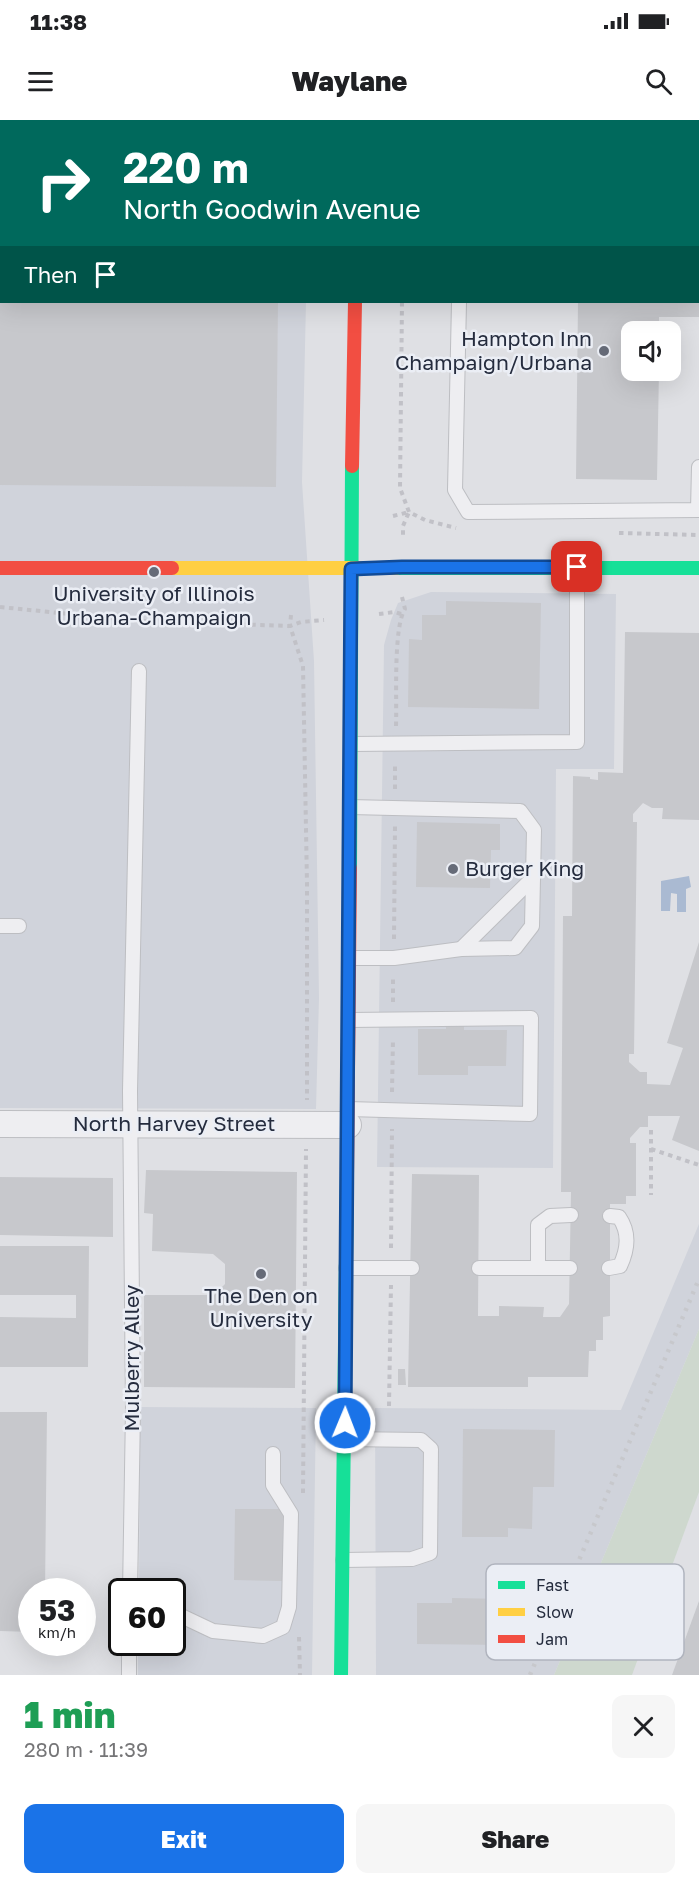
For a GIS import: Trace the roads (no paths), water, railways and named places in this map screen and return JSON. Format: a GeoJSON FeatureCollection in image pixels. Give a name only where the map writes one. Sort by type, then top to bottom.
{"type":"FeatureCollection","features":[{"type":"Feature","properties":{"kind":"main road"},"geometry":{"type":"LineString","coordinates":[[341,1675],[349,1020],[351,512],[355,303]]}},
{"type":"Feature","properties":{"kind":"main road"},"geometry":{"type":"LineString","coordinates":[[0,568],[699,568]]}},
{"type":"Feature","properties":{"kind":"street","name":"North Harvey Street"},"geometry":{"type":"LineString","coordinates":[[0,1124],[130,1124],[348,1117]]}},
{"type":"Feature","properties":{"kind":"lane"},"geometry":{"type":"LineString","coordinates":[[459,303],[455,490],[468,512],[698,510],[699,467]]}},
{"type":"Feature","properties":{"kind":"lane"},"geometry":{"type":"LineString","coordinates":[[351,744],[578,742],[577,567]]}},
{"type":"Feature","properties":{"kind":"lane","name":"Mulberry Alley"},"geometry":{"type":"LineString","coordinates":[[130,1578],[133,1410],[130,1124],[139,671]]}},
{"type":"Feature","properties":{"kind":"lane"},"geometry":{"type":"LineString","coordinates":[[349,958],[394,958],[461,949],[515,948],[532,926],[534,830],[520,811],[350,807]]}},
{"type":"Feature","properties":{"kind":"lane"},"geometry":{"type":"LineString","coordinates":[[461,949],[533,878]]}},
{"type":"Feature","properties":{"kind":"lane"},"geometry":{"type":"LineString","coordinates":[[0,926],[19,927]]}},
{"type":"Feature","properties":{"kind":"lane"},"geometry":{"type":"LineString","coordinates":[[348,1117],[530,1114],[531,1018],[349,1020]]}},
{"type":"Feature","properties":{"kind":"lane"},"geometry":{"type":"LineString","coordinates":[[538,1268],[538,1225],[550,1215],[571,1215]]}},
{"type":"Feature","properties":{"kind":"lane"},"geometry":{"type":"LineString","coordinates":[[609,1268],[620,1266],[626,1254],[627,1240],[625,1227],[619,1217],[610,1216]]}},
{"type":"Feature","properties":{"kind":"lane"},"geometry":{"type":"LineString","coordinates":[[346,1268],[412,1268]]}},
{"type":"Feature","properties":{"kind":"lane"},"geometry":{"type":"LineString","coordinates":[[479,1268],[570,1268]]}},
{"type":"Feature","properties":{"kind":"lane"},"geometry":{"type":"LineString","coordinates":[[343,1560],[412,1559],[430,1553],[431,1449],[421,1440],[345,1439]]}},
{"type":"Feature","properties":{"kind":"lane"},"geometry":{"type":"LineString","coordinates":[[186,1618],[213,1631],[263,1636],[283,1627],[289,1607],[291,1514],[273,1485],[273,1454]]}},
{"type":"Feature","properties":{"kind":"lane"},"geometry":{"type":"LineString","coordinates":[[129,1656],[129,1675]]}},
{"type":"Feature","properties":{"kind":"water"},"geometry":{"type":"Polygon","coordinates":[[[689,876],[691,887],[686,889],[686,912],[677,912],[677,894],[671,893],[670,911],[661,911],[661,881],[689,876]]]}},
{"type":"Feature","properties":{"kind":"railway"},"geometry":{"type":"LineString","coordinates":[[577,1564],[699,1279]]}},
{"type":"Feature","properties":{"kind":"railway"},"geometry":{"type":"LineString","coordinates":[[530,1675],[536,1660]]}},
{"type":"Feature","properties":{"kind":"place","name":"Hampton Inn Champaign/Urbana"},"geometry":{"type":"Point","coordinates":[604,351]}},
{"type":"Feature","properties":{"kind":"place","name":"University of Illinois Urbana-Champaign"},"geometry":{"type":"Point","coordinates":[154,572]}},
{"type":"Feature","properties":{"kind":"place","name":"Burger King"},"geometry":{"type":"Point","coordinates":[453,869]}},
{"type":"Feature","properties":{"kind":"place","name":"The Den on University"},"geometry":{"type":"Point","coordinates":[261,1274]}}]}
